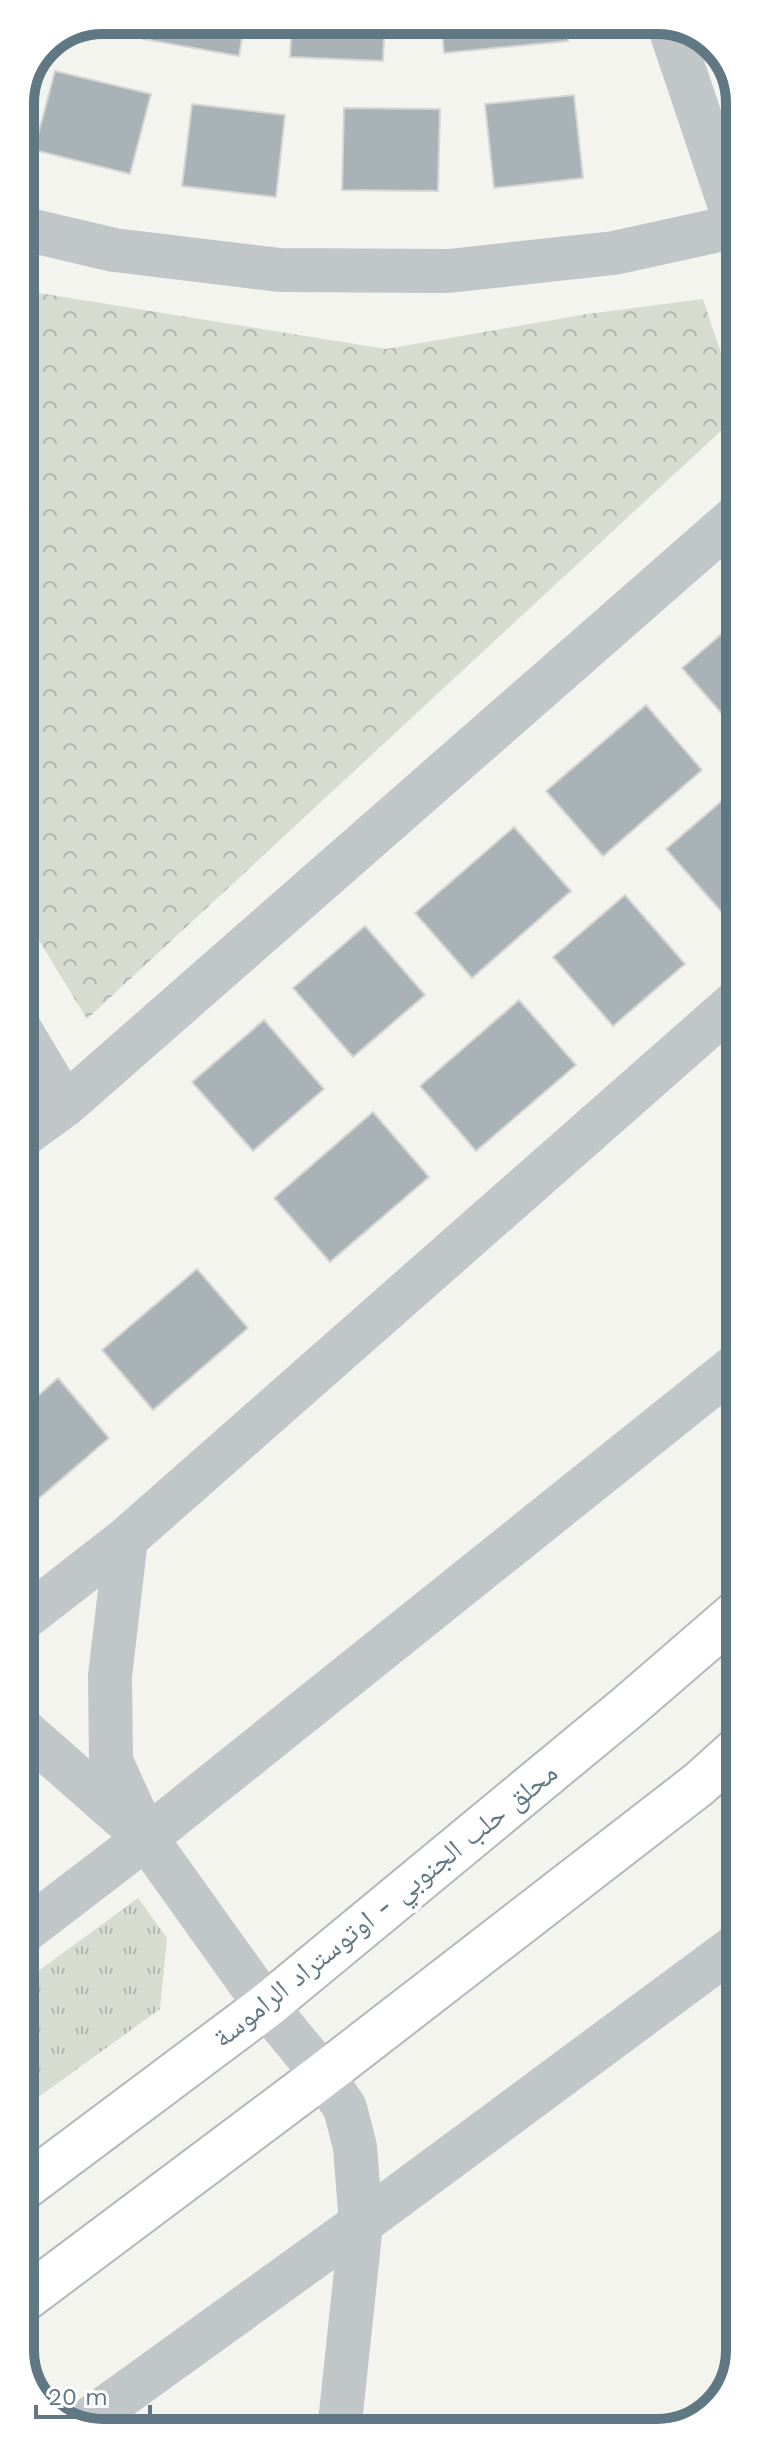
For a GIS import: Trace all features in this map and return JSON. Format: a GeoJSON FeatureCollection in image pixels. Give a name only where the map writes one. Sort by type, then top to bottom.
{"type":"FeatureCollection","features":[{"type":"Feature","properties":{"kind":"highway","name":"محلق حلب الجنوبي - اوتوستراد الراموسة"},"geometry":{"type":"LineString","coordinates":[[34,2180],[266,2006],[726,1622]]}},
{"type":"Feature","properties":{"kind":"highway"},"geometry":{"type":"LineString","coordinates":[[34,2292],[323,2075],[699,1784],[726,1760]]}},
{"type":"Feature","properties":{"kind":"street"},"geometry":{"type":"LineString","coordinates":[[673,36],[726,193]]}},
{"type":"Feature","properties":{"kind":"street"},"geometry":{"type":"LineString","coordinates":[[34,231],[114,250],[280,270],[448,271],[614,253],[726,228]]}},
{"type":"Feature","properties":{"kind":"street"},"geometry":{"type":"LineString","coordinates":[[34,1128],[65,1105],[726,526]]}},
{"type":"Feature","properties":{"kind":"street"},"geometry":{"type":"LineString","coordinates":[[34,1611],[126,1539],[726,1011]]}},
{"type":"Feature","properties":{"kind":"street"},"geometry":{"type":"LineString","coordinates":[[34,1053],[65,1105]]}},
{"type":"Feature","properties":{"kind":"street"},"geometry":{"type":"LineString","coordinates":[[34,1924],[146,1838],[726,1373]]}},
{"type":"Feature","properties":{"kind":"street"},"geometry":{"type":"LineString","coordinates":[[126,1539],[110,1676],[111,1761],[146,1838],[266,2006],[323,2075],[345,2108],[355,2147],[361,2224],[340,2419]]}},
{"type":"Feature","properties":{"kind":"street"},"geometry":{"type":"LineString","coordinates":[[34,1740],[146,1838]]}},
{"type":"Feature","properties":{"kind":"street"},"geometry":{"type":"LineString","coordinates":[[92,2417],[361,2224],[726,1953]]}},
{"type":"Feature","properties":{"kind":"green space"},"geometry":{"type":"Polygon","coordinates":[[[34,292],[386,349],[587,314],[703,299],[726,368],[726,426],[87,1019],[34,932],[34,292]]]}},
{"type":"Feature","properties":{"kind":"green space"},"geometry":{"type":"Polygon","coordinates":[[[138,1898],[167,1938],[160,2009],[34,2100],[34,1974],[138,1898]]]}},
{"type":"Feature","properties":{"kind":"building"},"geometry":{"type":"Polygon","coordinates":[[[144,34],[243,34],[239,56],[143,39],[144,34]]]}},
{"type":"Feature","properties":{"kind":"building"},"geometry":{"type":"Polygon","coordinates":[[[291,34],[384,34],[383,61],[290,57],[291,34]]]}},
{"type":"Feature","properties":{"kind":"building"},"geometry":{"type":"Polygon","coordinates":[[[442,34],[567,34],[568,41],[444,53],[442,34]]]}},
{"type":"Feature","properties":{"kind":"building"},"geometry":{"type":"Polygon","coordinates":[[[55,71],[151,94],[130,174],[34,150],[55,71]]]}},
{"type":"Feature","properties":{"kind":"building"},"geometry":{"type":"Polygon","coordinates":[[[574,95],[583,178],[494,188],[485,104],[574,95]]]}},
{"type":"Feature","properties":{"kind":"building"},"geometry":{"type":"Polygon","coordinates":[[[192,104],[285,115],[276,197],[182,186],[192,104]]]}},
{"type":"Feature","properties":{"kind":"building"},"geometry":{"type":"Polygon","coordinates":[[[344,108],[440,109],[438,191],[342,190],[344,108]]]}},
{"type":"Feature","properties":{"kind":"building"},"geometry":{"type":"Polygon","coordinates":[[[726,630],[726,718],[682,668],[726,630]]]}},
{"type":"Feature","properties":{"kind":"building"},"geometry":{"type":"Polygon","coordinates":[[[646,705],[702,770],[603,856],[546,791],[646,705]]]}},
{"type":"Feature","properties":{"kind":"building"},"geometry":{"type":"Polygon","coordinates":[[[726,797],[726,917],[666,849],[726,797]]]}},
{"type":"Feature","properties":{"kind":"building"},"geometry":{"type":"Polygon","coordinates":[[[514,827],[571,891],[472,978],[415,913],[514,827]]]}},
{"type":"Feature","properties":{"kind":"building"},"geometry":{"type":"Polygon","coordinates":[[[625,895],[685,964],[613,1026],[553,957],[625,895]]]}},
{"type":"Feature","properties":{"kind":"building"},"geometry":{"type":"Polygon","coordinates":[[[365,926],[425,995],[353,1057],[293,988],[365,926]]]}},
{"type":"Feature","properties":{"kind":"building"},"geometry":{"type":"Polygon","coordinates":[[[519,1000],[576,1065],[476,1151],[420,1086],[519,1000]]]}},
{"type":"Feature","properties":{"kind":"building"},"geometry":{"type":"Polygon","coordinates":[[[264,1020],[324,1089],[253,1151],[192,1082],[264,1020]]]}},
{"type":"Feature","properties":{"kind":"building"},"geometry":{"type":"Polygon","coordinates":[[[373,1112],[429,1177],[330,1262],[274,1198],[373,1112]]]}},
{"type":"Feature","properties":{"kind":"building"},"geometry":{"type":"Polygon","coordinates":[[[197,1269],[248,1328],[153,1410],[102,1350],[197,1269]]]}},
{"type":"Feature","properties":{"kind":"building"},"geometry":{"type":"Polygon","coordinates":[[[58,1378],[109,1438],[34,1503],[34,1399],[58,1378]]]}}]}
